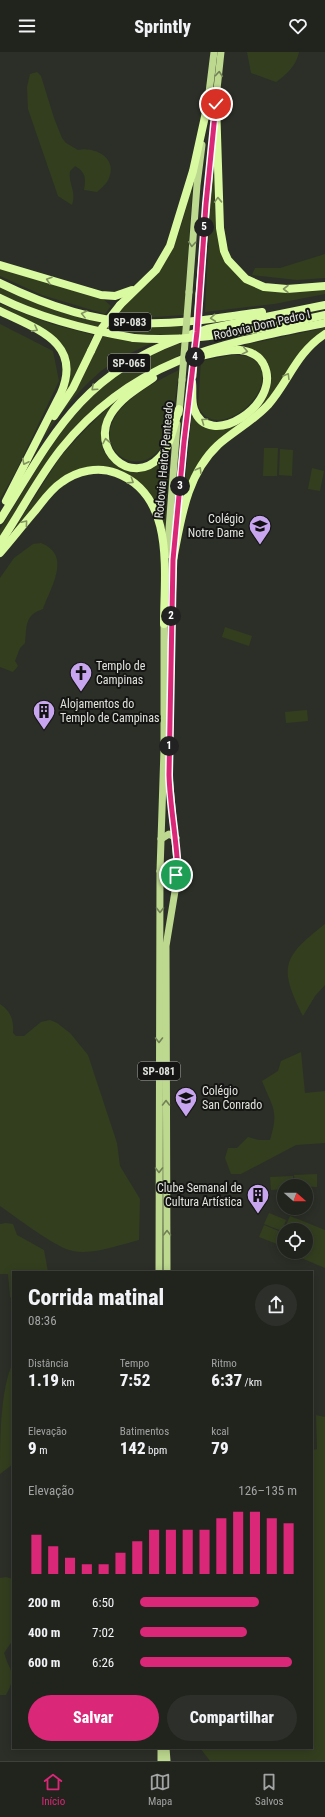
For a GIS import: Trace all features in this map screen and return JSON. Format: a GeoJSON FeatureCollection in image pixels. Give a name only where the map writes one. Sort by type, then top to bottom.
{"type":"FeatureCollection","features":[{"type":"Feature","properties":{"kind":"highway"},"geometry":{"type":"LineString","coordinates":[[216,104],[220,228],[224,251],[228,260],[246,279],[264,287],[287,289],[325,286]]}},
{"type":"Feature","properties":{"kind":"highway"},"geometry":{"type":"LineString","coordinates":[[33,446],[67,398],[102,328],[120,305],[140,286],[161,262],[174,237],[193,171],[206,112]]}},
{"type":"Feature","properties":{"kind":"highway"},"geometry":{"type":"LineString","coordinates":[[0,265],[101,295],[122,294],[140,286]]}},
{"type":"Feature","properties":{"kind":"highway","name":"SP-083"},"geometry":{"type":"LineString","coordinates":[[0,283],[42,302],[91,316],[127,322],[183,322],[325,301]]}},
{"type":"Feature","properties":{"kind":"highway","name":"SP-083"},"geometry":{"type":"LineString","coordinates":[[0,298],[30,311],[64,322],[134,338],[154,340],[199,339],[276,326],[325,315]]}},
{"type":"Feature","properties":{"kind":"highway","name":"Rodovia Dom Pedro I"},"geometry":{"type":"LineString","coordinates":[[0,520],[36,460],[57,429],[83,398],[121,367],[155,348],[207,329],[325,305]]}},
{"type":"Feature","properties":{"kind":"highway"},"geometry":{"type":"LineString","coordinates":[[0,311],[53,340],[63,351],[68,366],[65,385],[0,511]]}},
{"type":"Feature","properties":{"kind":"highway","name":"Rodovia Dom Pedro I"},"geometry":{"type":"LineString","coordinates":[[0,543],[54,458],[89,418],[124,389],[147,375],[204,350],[224,344],[325,323]]}},
{"type":"Feature","properties":{"kind":"highway"},"geometry":{"type":"LineString","coordinates":[[173,560],[189,491],[201,466],[218,445],[250,422],[268,405],[300,357],[309,346],[325,334]]}},
{"type":"Feature","properties":{"kind":"highway"},"geometry":{"type":"LineString","coordinates":[[179,409],[168,443],[160,457],[153,462],[146,466],[132,468],[120,464],[109,453],[106,445],[105,430],[111,414],[133,391],[176,363],[239,350],[252,353],[258,357],[263,362],[268,377],[266,392],[252,409],[233,423],[218,426],[205,422],[196,413],[193,402],[192,379]]}},
{"type":"Feature","properties":{"kind":"highway"},"geometry":{"type":"LineString","coordinates":[[0,553],[47,496],[66,478],[84,471],[97,470],[122,475],[137,484],[148,497],[159,521],[163,543],[164,624]]}},
{"type":"Feature","properties":{"kind":"main road","name":"Rodovia Heitor Penteado"},"geometry":{"type":"LineString","coordinates":[[160,871],[164,749],[164,624],[168,523],[182,380],[197,185],[214,52]]}},
{"type":"Feature","properties":{"kind":"main road","name":"Rodovia Heitor Penteado"},"geometry":{"type":"LineString","coordinates":[[178,873],[176,838],[169,775],[173,560],[184,442],[192,379],[221,52]]}},
{"type":"Feature","properties":{"kind":"main road"},"geometry":{"type":"LineString","coordinates":[[161,839],[169,834],[176,838]]}},
{"type":"Feature","properties":{"kind":"main road"},"geometry":{"type":"LineString","coordinates":[[160,871],[169,876],[174,876],[178,873]]}},
{"type":"Feature","properties":{"kind":"main road","name":"SP-081"},"geometry":{"type":"LineString","coordinates":[[159,1271],[160,871]]}},
{"type":"Feature","properties":{"kind":"main road","name":"SP-081"},"geometry":{"type":"LineString","coordinates":[[167,1271],[166,946],[178,873]]}},
{"type":"Feature","properties":{"kind":"main road"},"geometry":{"type":"LineString","coordinates":[[161,1749],[161,1761]]}},
{"type":"Feature","properties":{"kind":"main road"},"geometry":{"type":"LineString","coordinates":[[166,1749],[166,1761]]}},
{"type":"Feature","properties":{"kind":"green space"},"geometry":{"type":"Polygon","coordinates":[[[247,52],[299,52],[296,61],[290,69],[276,82],[251,73],[247,52]]]}},
{"type":"Feature","properties":{"kind":"green space"},"geometry":{"type":"Polygon","coordinates":[[[37,72],[41,76],[62,138],[66,143],[78,150],[91,150],[103,155],[110,165],[111,171],[108,180],[97,192],[84,190],[84,176],[79,168],[75,166],[70,171],[70,180],[74,196],[72,205],[58,196],[28,109],[27,87],[30,74],[37,72]]]}},
{"type":"Feature","properties":{"kind":"green space"},"geometry":{"type":"Polygon","coordinates":[[[213,155],[220,241],[250,283],[325,288],[325,294],[274,304],[205,312],[213,155]]]}},
{"type":"Feature","properties":{"kind":"green space"},"geometry":{"type":"Polygon","coordinates":[[[192,191],[184,315],[154,317],[117,314],[125,304],[154,277],[168,258],[177,237],[190,192],[192,191]]]}},
{"type":"Feature","properties":{"kind":"green space"},"geometry":{"type":"Polygon","coordinates":[[[325,254],[325,278],[297,280],[252,275],[255,268],[280,268],[325,254]]]}},
{"type":"Feature","properties":{"kind":"green space"},"geometry":{"type":"Polygon","coordinates":[[[0,268],[102,298],[111,306],[105,314],[42,295],[0,276],[0,268]]]}},
{"type":"Feature","properties":{"kind":"green space"},"geometry":{"type":"Polygon","coordinates":[[[0,285],[101,321],[97,328],[42,313],[0,295],[0,285]]]}},
{"type":"Feature","properties":{"kind":"green space"},"geometry":{"type":"Polygon","coordinates":[[[0,304],[51,324],[93,335],[81,367],[67,394],[64,392],[68,377],[69,364],[66,351],[62,345],[56,339],[0,309],[0,304]]]}},
{"type":"Feature","properties":{"kind":"green space"},"geometry":{"type":"Polygon","coordinates":[[[110,323],[184,324],[183,335],[144,334],[106,330],[110,323]]]}},
{"type":"Feature","properties":{"kind":"green space"},"geometry":{"type":"Polygon","coordinates":[[[0,324],[53,351],[59,381],[15,473],[0,499],[0,324]]]}},
{"type":"Feature","properties":{"kind":"green space"},"geometry":{"type":"Polygon","coordinates":[[[325,328],[325,332],[279,385],[262,408],[220,440],[184,493],[192,411],[202,424],[215,429],[230,427],[245,419],[258,408],[268,394],[272,379],[268,364],[261,355],[244,345],[325,328]]]}},
{"type":"Feature","properties":{"kind":"green space"},"geometry":{"type":"Polygon","coordinates":[[[103,336],[152,343],[113,363],[90,380],[62,412],[29,458],[46,430],[65,404],[103,336]]]}},
{"type":"Feature","properties":{"kind":"green space"},"geometry":{"type":"Polygon","coordinates":[[[178,344],[182,344],[180,355],[132,380],[114,392],[86,417],[0,538],[0,529],[41,462],[70,421],[87,402],[106,384],[128,368],[146,358],[178,344]]]}},
{"type":"Feature","properties":{"kind":"green space"},"geometry":{"type":"Polygon","coordinates":[[[233,355],[245,356],[258,364],[262,379],[259,392],[251,403],[240,412],[228,418],[216,420],[205,416],[198,405],[201,361],[233,355]]]}},
{"type":"Feature","properties":{"kind":"green space"},"geometry":{"type":"Polygon","coordinates":[[[179,370],[171,420],[161,447],[152,456],[142,461],[132,461],[123,458],[115,451],[111,442],[110,431],[114,419],[119,411],[143,390],[179,370]]]}},
{"type":"Feature","properties":{"kind":"green space"},"geometry":{"type":"Polygon","coordinates":[[[189,379],[181,442],[169,600],[167,600],[178,441],[186,383],[189,379]]]}},
{"type":"Feature","properties":{"kind":"green space"},"geometry":{"type":"Polygon","coordinates":[[[114,402],[115,403],[106,417],[101,433],[103,449],[113,462],[130,470],[170,452],[165,528],[163,529],[131,477],[77,470],[9,537],[61,456],[114,402]]]}},
{"type":"Feature","properties":{"kind":"green space"},"geometry":{"type":"Polygon","coordinates":[[[264,448],[278,448],[277,476],[263,476],[264,448]]]}},
{"type":"Feature","properties":{"kind":"green space"},"geometry":{"type":"Polygon","coordinates":[[[280,449],[293,450],[292,476],[279,475],[280,449]]]}},
{"type":"Feature","properties":{"kind":"green space"},"geometry":{"type":"Polygon","coordinates":[[[312,468],[324,471],[320,491],[308,489],[312,468]]]}},
{"type":"Feature","properties":{"kind":"green space"},"geometry":{"type":"Polygon","coordinates":[[[41,543],[50,548],[56,555],[57,572],[43,609],[29,618],[25,643],[20,648],[15,661],[18,666],[13,672],[0,667],[0,578],[14,558],[33,544],[41,543]]]}},
{"type":"Feature","properties":{"kind":"green space"},"geometry":{"type":"Polygon","coordinates":[[[225,627],[252,636],[249,646],[222,637],[225,627]]]}},
{"type":"Feature","properties":{"kind":"green space"},"geometry":{"type":"Polygon","coordinates":[[[307,710],[308,721],[286,723],[285,712],[307,710]]]}},
{"type":"Feature","properties":{"kind":"green space"},"geometry":{"type":"Polygon","coordinates":[[[325,924],[325,985],[315,996],[303,1016],[290,985],[288,974],[289,964],[293,954],[300,945],[325,924]]]}},
{"type":"Feature","properties":{"kind":"green space"},"geometry":{"type":"Polygon","coordinates":[[[0,1004],[7,1010],[11,1017],[13,1033],[16,1036],[24,1036],[41,1022],[50,1020],[57,1023],[70,1033],[88,1055],[117,1143],[120,1166],[140,1199],[139,1240],[97,1251],[73,1251],[66,1249],[47,1238],[0,1206],[0,1004]]]}},
{"type":"Feature","properties":{"kind":"green space"},"geometry":{"type":"Polygon","coordinates":[[[301,1052],[305,1093],[325,1091],[325,1143],[296,1145],[241,1174],[231,1174],[225,1158],[228,1148],[237,1148],[248,1137],[259,1140],[270,1140],[273,1130],[274,1110],[262,1081],[278,1071],[281,1061],[301,1052]]]}},
{"type":"Feature","properties":{"kind":"green space"},"geometry":{"type":"Polygon","coordinates":[[[317,1174],[317,1187],[313,1187],[313,1179],[294,1179],[294,1175],[317,1174]]]}},
{"type":"Feature","properties":{"kind":"green space"},"geometry":{"type":"Polygon","coordinates":[[[293,1176],[293,1179],[277,1179],[277,1190],[271,1190],[270,1177],[293,1176]]]}},
{"type":"Feature","properties":{"kind":"green space"},"geometry":{"type":"Polygon","coordinates":[[[269,1213],[286,1220],[285,1223],[277,1223],[277,1229],[264,1224],[269,1213]]]}},
{"type":"Feature","properties":{"kind":"green space"},"geometry":{"type":"Polygon","coordinates":[[[290,1216],[308,1223],[287,1223],[290,1216]]]}},
{"type":"Feature","properties":{"kind":"green space"},"geometry":{"type":"Polygon","coordinates":[[[0,1224],[13,1224],[17,1235],[44,1250],[48,1271],[12,1271],[12,1299],[10,1297],[8,1274],[0,1274],[0,1224]]]}},
{"type":"Feature","properties":{"kind":"green space"},"geometry":{"type":"Polygon","coordinates":[[[264,1225],[277,1230],[277,1244],[259,1237],[264,1225]]]}},
{"type":"Feature","properties":{"kind":"green space"},"geometry":{"type":"Polygon","coordinates":[[[313,1225],[325,1230],[325,1268],[304,1259],[313,1259],[313,1225]]]}},
{"type":"Feature","properties":{"kind":"green space"},"geometry":{"type":"Polygon","coordinates":[[[12,1365],[12,1465],[0,1474],[3,1401],[12,1365]]]}},
{"type":"Feature","properties":{"kind":"green space"},"geometry":{"type":"Polygon","coordinates":[[[316,1415],[325,1417],[325,1761],[210,1761],[201,1749],[313,1749],[313,1450],[317,1449],[316,1415]]]}},
{"type":"Feature","properties":{"kind":"green space"},"geometry":{"type":"Polygon","coordinates":[[[6,1577],[12,1579],[12,1641],[4,1653],[11,1670],[12,1682],[6,1695],[0,1695],[0,1578],[6,1577]]]}},
{"type":"Feature","properties":{"kind":"place","name":"Colégio Notre Dame"},"geometry":{"type":"Point","coordinates":[260,546]}},
{"type":"Feature","properties":{"kind":"place","name":"Templo de Campinas"},"geometry":{"type":"Point","coordinates":[81,692]}},
{"type":"Feature","properties":{"kind":"place","name":"Alojamentos do Templo de Campinas"},"geometry":{"type":"Point","coordinates":[44,730]}},
{"type":"Feature","properties":{"kind":"place","name":"Colégio San Conrado"},"geometry":{"type":"Point","coordinates":[186,1118]}},
{"type":"Feature","properties":{"kind":"place","name":"Clube Semanal de Cultura Artística"},"geometry":{"type":"Point","coordinates":[258,1214]}},
{"type":"Feature","properties":{"kind":"route"},"geometry":{"type":"LineString","coordinates":[[176,875],[178,873],[177,852],[169,775],[170,654],[173,560],[184,442],[197,332],[206,204],[216,104]]}}]}
